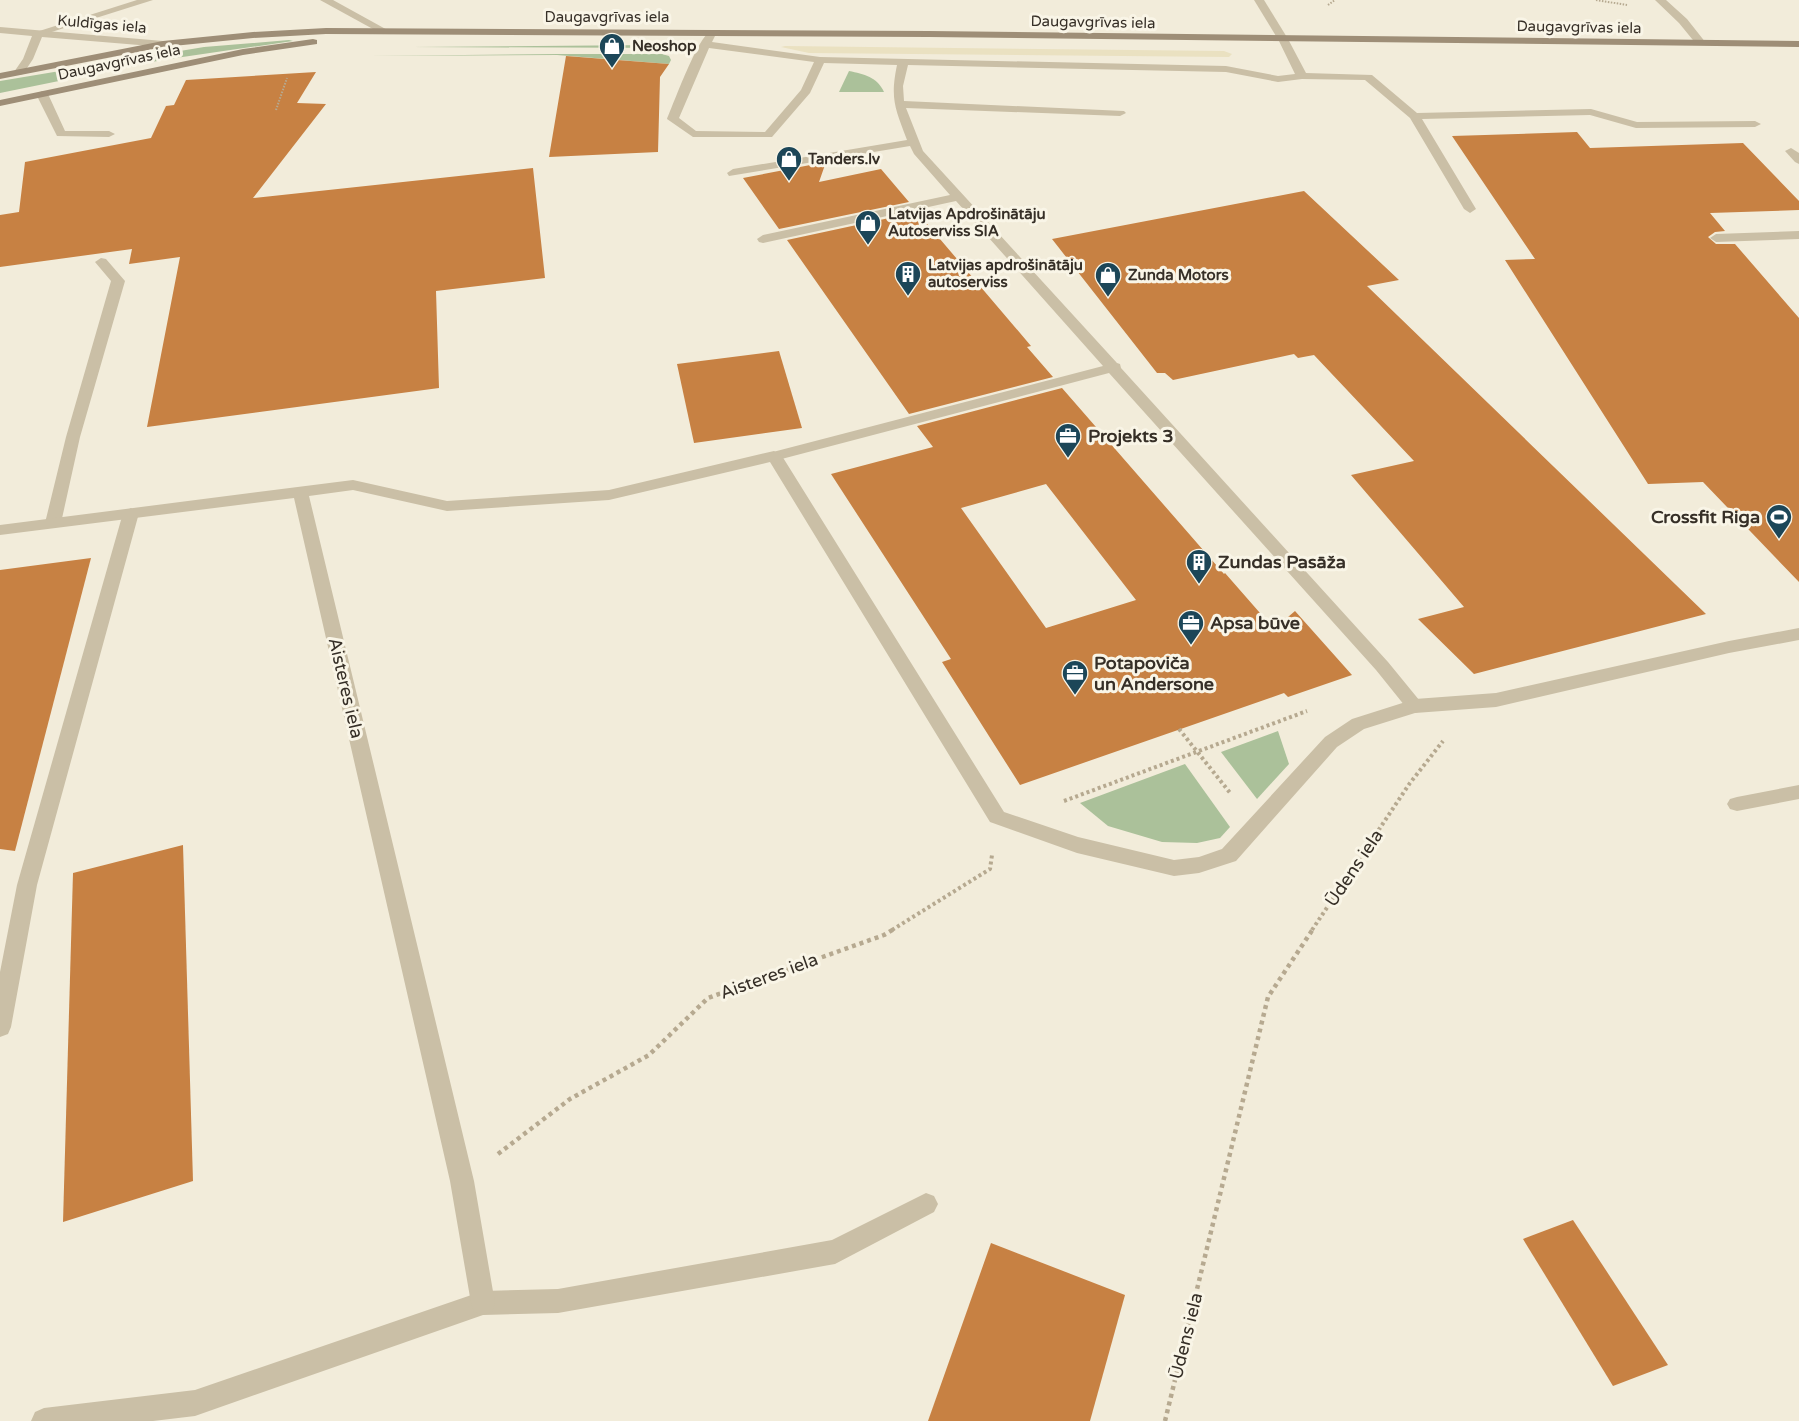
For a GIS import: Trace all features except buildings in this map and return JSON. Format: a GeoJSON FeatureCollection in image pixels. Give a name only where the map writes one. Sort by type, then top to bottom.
{"type":"FeatureCollection","features":[{"type":"Feature","properties":{"kind":"main road","name":"Daugavgrīvas iela"},"geometry":{"type":"LineString","coordinates":[[0,76],[163,45],[253,35],[326,31],[1799,44]]}},
{"type":"Feature","properties":{"kind":"main road","name":"Daugavgrīvas iela"},"geometry":{"type":"LineString","coordinates":[[0,103],[243,52],[386,32]]}},
{"type":"Feature","properties":{"kind":"street"},"geometry":{"type":"LineString","coordinates":[[38,33],[148,0]]}},
{"type":"Feature","properties":{"kind":"street"},"geometry":{"type":"LineString","coordinates":[[325,0],[386,32]]}},
{"type":"Feature","properties":{"kind":"street"},"geometry":{"type":"LineString","coordinates":[[1259,0],[1302,76]]}},
{"type":"Feature","properties":{"kind":"street"},"geometry":{"type":"LineString","coordinates":[[1660,0],[1683,21],[1701,43]]}},
{"type":"Feature","properties":{"kind":"street","name":"Kuldīgas iela"},"geometry":{"type":"LineString","coordinates":[[0,30],[163,45]]}},
{"type":"Feature","properties":{"kind":"street","name":"Kuldīgas iela"},"geometry":{"type":"LineString","coordinates":[[20,72],[28,59],[38,33]]}},
{"type":"Feature","properties":{"kind":"street"},"geometry":{"type":"LineString","coordinates":[[711,33],[673,119],[693,134],[768,135],[790,113],[817,70],[820,60]]}},
{"type":"Feature","properties":{"kind":"street"},"geometry":{"type":"LineString","coordinates":[[707,44],[729,49],[820,60],[1226,69],[1278,79],[1302,76],[1368,77],[1414,116],[1470,209]]}},
{"type":"Feature","properties":{"kind":"street"},"geometry":{"type":"LineString","coordinates":[[903,63],[898,86],[899,104],[918,152],[1115,367],[1415,706]]}},
{"type":"Feature","properties":{"kind":"street"},"geometry":{"type":"LineString","coordinates":[[42,94],[61,134],[109,134]]}},
{"type":"Feature","properties":{"kind":"street"},"geometry":{"type":"LineString","coordinates":[[899,104],[1120,113]]}},
{"type":"Feature","properties":{"kind":"street"},"geometry":{"type":"LineString","coordinates":[[1414,116],[1591,112],[1636,125],[1755,124]]}},
{"type":"Feature","properties":{"kind":"street"},"geometry":{"type":"LineString","coordinates":[[733,174],[913,142]]}},
{"type":"Feature","properties":{"kind":"street"},"geometry":{"type":"LineString","coordinates":[[763,239],[960,197]]}},
{"type":"Feature","properties":{"kind":"street"},"geometry":{"type":"LineString","coordinates":[[1716,238],[1799,235]]}},
{"type":"Feature","properties":{"kind":"street"},"geometry":{"type":"LineString","coordinates":[[53,523],[73,437],[118,281],[101,262]]}},
{"type":"Feature","properties":{"kind":"street"},"geometry":{"type":"LineString","coordinates":[[0,531],[353,485],[447,506],[609,495],[774,456],[1115,367]]}},
{"type":"Feature","properties":{"kind":"street"},"geometry":{"type":"LineString","coordinates":[[774,456],[997,817],[1077,845],[1174,868],[1199,865],[1229,855],[1331,742],[1358,724],[1415,706],[1496,700],[1730,646],[1799,634]]}},
{"type":"Feature","properties":{"kind":"street","name":"Aisteres iela"},"geometry":{"type":"LineString","coordinates":[[300,491],[462,1181],[483,1303]]}},
{"type":"Feature","properties":{"kind":"street"},"geometry":{"type":"LineString","coordinates":[[0,1027],[27,885],[131,513]]}},
{"type":"Feature","properties":{"kind":"street"},"geometry":{"type":"LineString","coordinates":[[1737,804],[1799,792]]}},
{"type":"Feature","properties":{"kind":"street"},"geometry":{"type":"LineString","coordinates":[[44,1421],[195,1402],[483,1303],[558,1301],[835,1252],[926,1204]]}},
{"type":"Feature","properties":{"kind":"path"},"geometry":{"type":"LineString","coordinates":[[276,110],[289,70]]}},
{"type":"Feature","properties":{"kind":"path","name":"Ūdens iela"},"geometry":{"type":"LineString","coordinates":[[1165,1421],[1268,997],[1410,783],[1444,741],[1415,706]]}},
{"type":"Feature","properties":{"kind":"path"},"geometry":{"type":"LineString","coordinates":[[997,817],[1058,803],[1316,708]]}},
{"type":"Feature","properties":{"kind":"path"},"geometry":{"type":"LineString","coordinates":[[1179,729],[1256,825]]}},
{"type":"Feature","properties":{"kind":"path","name":"Aisteres iela"},"geometry":{"type":"LineString","coordinates":[[462,1181],[570,1099],[649,1055],[708,998],[884,935],[990,869],[997,817]]}},
{"type":"Feature","properties":{"kind":"green space"},"geometry":{"type":"Polygon","coordinates":[[[293,41],[162,60],[0,93],[0,81],[204,47],[293,41]]]}},
{"type":"Feature","properties":{"kind":"green space"},"geometry":{"type":"Polygon","coordinates":[[[653,45],[672,48],[412,47],[653,45]]]}},
{"type":"Feature","properties":{"kind":"green space"},"geometry":{"type":"Polygon","coordinates":[[[662,54],[669,56],[671,60],[669,64],[557,55],[369,56],[662,54]]]}},
{"type":"Feature","properties":{"kind":"green space"},"geometry":{"type":"Polygon","coordinates":[[[849,71],[874,80],[884,92],[839,92],[849,71]]]}},
{"type":"Feature","properties":{"kind":"green space"},"geometry":{"type":"Polygon","coordinates":[[[1278,731],[1289,764],[1257,799],[1221,752],[1278,731]]]}},
{"type":"Feature","properties":{"kind":"green space"},"geometry":{"type":"Polygon","coordinates":[[[1185,764],[1230,827],[1220,838],[1197,843],[1162,842],[1108,826],[1080,803],[1185,764]]]}},
{"type":"Feature","properties":{"kind":"shaded area"},"geometry":{"type":"Polygon","coordinates":[[[781,47],[1224,51],[1232,54],[1229,57],[809,53],[781,47]]]}},
{"type":"Feature","properties":{"kind":"place","name":"Neoshop"},"geometry":{"type":"Point","coordinates":[612,69]}},
{"type":"Feature","properties":{"kind":"place","name":"Tanders.lv"},"geometry":{"type":"Point","coordinates":[789,182]}},
{"type":"Feature","properties":{"kind":"place","name":"Latvijas Apdrošinātāju Autoserviss SIA"},"geometry":{"type":"Point","coordinates":[868,246]}},
{"type":"Feature","properties":{"kind":"place","name":"Latvijas apdrošinātāju autoserviss"},"geometry":{"type":"Point","coordinates":[908,297]}},
{"type":"Feature","properties":{"kind":"place","name":"Zunda Motors"},"geometry":{"type":"Point","coordinates":[1108,298]}},
{"type":"Feature","properties":{"kind":"place","name":"Projekts 3"},"geometry":{"type":"Point","coordinates":[1068,459]}},
{"type":"Feature","properties":{"kind":"place","name":"Crossfit Riga"},"geometry":{"type":"Point","coordinates":[1779,540]}},
{"type":"Feature","properties":{"kind":"place","name":"Zundas Pasāža"},"geometry":{"type":"Point","coordinates":[1199,585]}},
{"type":"Feature","properties":{"kind":"place","name":"Apsa būve"},"geometry":{"type":"Point","coordinates":[1191,646]}},
{"type":"Feature","properties":{"kind":"place","name":"Potapoviča un Andersone"},"geometry":{"type":"Point","coordinates":[1075,696]}}]}
